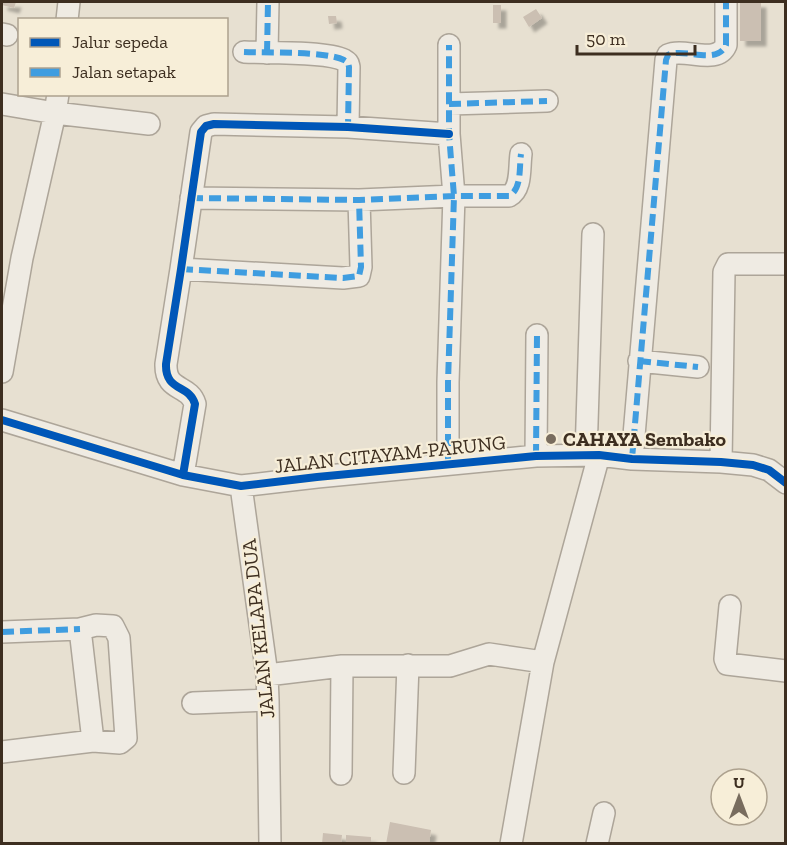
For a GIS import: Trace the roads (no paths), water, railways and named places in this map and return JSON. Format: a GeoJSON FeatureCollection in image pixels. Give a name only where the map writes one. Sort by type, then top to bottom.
{"type":"FeatureCollection","features":[{"type":"Feature","properties":{"kind":"street"},"geometry":{"type":"LineString","coordinates":[[67,18],[69,2]]}},
{"type":"Feature","properties":{"kind":"street"},"geometry":{"type":"LineString","coordinates":[[267,53],[268,2]]}},
{"type":"Feature","properties":{"kind":"street"},"geometry":{"type":"LineString","coordinates":[[632,459],[666,60],[668,55],[673,53],[694,56],[720,54],[726,45],[726,2]]}},
{"type":"Feature","properties":{"kind":"street"},"geometry":{"type":"LineString","coordinates":[[448,464],[448,382],[454,196],[449,134],[449,45]]}},
{"type":"Feature","properties":{"kind":"street"},"geometry":{"type":"LineString","coordinates":[[244,52],[315,54],[345,61],[349,68],[348,127]]}},
{"type":"Feature","properties":{"kind":"street"},"geometry":{"type":"LineString","coordinates":[[449,104],[547,101]]}},
{"type":"Feature","properties":{"kind":"street"},"geometry":{"type":"LineString","coordinates":[[2,104],[56,104],[148,124]]}},
{"type":"Feature","properties":{"kind":"street"},"geometry":{"type":"LineString","coordinates":[[2,372],[22,258],[56,104]]}},
{"type":"Feature","properties":{"kind":"street"},"geometry":{"type":"LineString","coordinates":[[183,475],[195,404],[190,396],[172,383],[166,369],[201,132],[206,126],[214,124],[348,127],[449,134]]}},
{"type":"Feature","properties":{"kind":"street"},"geometry":{"type":"LineString","coordinates":[[191,198],[359,200],[454,196],[503,197],[514,193],[518,188],[520,154]]}},
{"type":"Feature","properties":{"kind":"street"},"geometry":{"type":"LineString","coordinates":[[181,269],[343,278],[359,276],[361,267],[359,200]]}},
{"type":"Feature","properties":{"kind":"street"},"geometry":{"type":"LineString","coordinates":[[511,843],[543,662],[593,455],[593,234]]}},
{"type":"Feature","properties":{"kind":"street"},"geometry":{"type":"LineString","coordinates":[[721,462],[724,272],[728,264],[786,264]]}},
{"type":"Feature","properties":{"kind":"street"},"geometry":{"type":"LineString","coordinates":[[536,456],[537,335]]}},
{"type":"Feature","properties":{"kind":"street"},"geometry":{"type":"LineString","coordinates":[[639,361],[698,367]]}},
{"type":"Feature","properties":{"kind":"street","name":"JALAN CITAYAM-PARUNG"},"geometry":{"type":"LineString","coordinates":[[2,420],[183,475],[241,486],[536,456],[593,455],[753,465],[769,470],[786,483]]}},
{"type":"Feature","properties":{"kind":"street","name":"JALAN KELAPA DUA"},"geometry":{"type":"LineString","coordinates":[[241,486],[267,675],[270,843]]}},
{"type":"Feature","properties":{"kind":"street"},"geometry":{"type":"LineString","coordinates":[[730,606],[725,659],[727,664],[786,671]]}},
{"type":"Feature","properties":{"kind":"street"},"geometry":{"type":"LineString","coordinates":[[2,632],[80,628],[96,625],[113,626],[119,638],[126,738],[120,743],[93,741],[2,752]]}},
{"type":"Feature","properties":{"kind":"street"},"geometry":{"type":"LineString","coordinates":[[80,628],[93,741]]}},
{"type":"Feature","properties":{"kind":"street"},"geometry":{"type":"LineString","coordinates":[[267,675],[342,666],[455,665],[489,654],[543,662]]}},
{"type":"Feature","properties":{"kind":"street"},"geometry":{"type":"LineString","coordinates":[[404,773],[408,665]]}},
{"type":"Feature","properties":{"kind":"street"},"geometry":{"type":"LineString","coordinates":[[341,774],[342,666]]}},
{"type":"Feature","properties":{"kind":"street"},"geometry":{"type":"LineString","coordinates":[[193,703],[268,700]]}},
{"type":"Feature","properties":{"kind":"street"},"geometry":{"type":"LineString","coordinates":[[597,843],[604,813]]}},
{"type":"Feature","properties":{"kind":"place","name":"CAHAYA Sembako"},"geometry":{"type":"Point","coordinates":[551,439]}}]}
